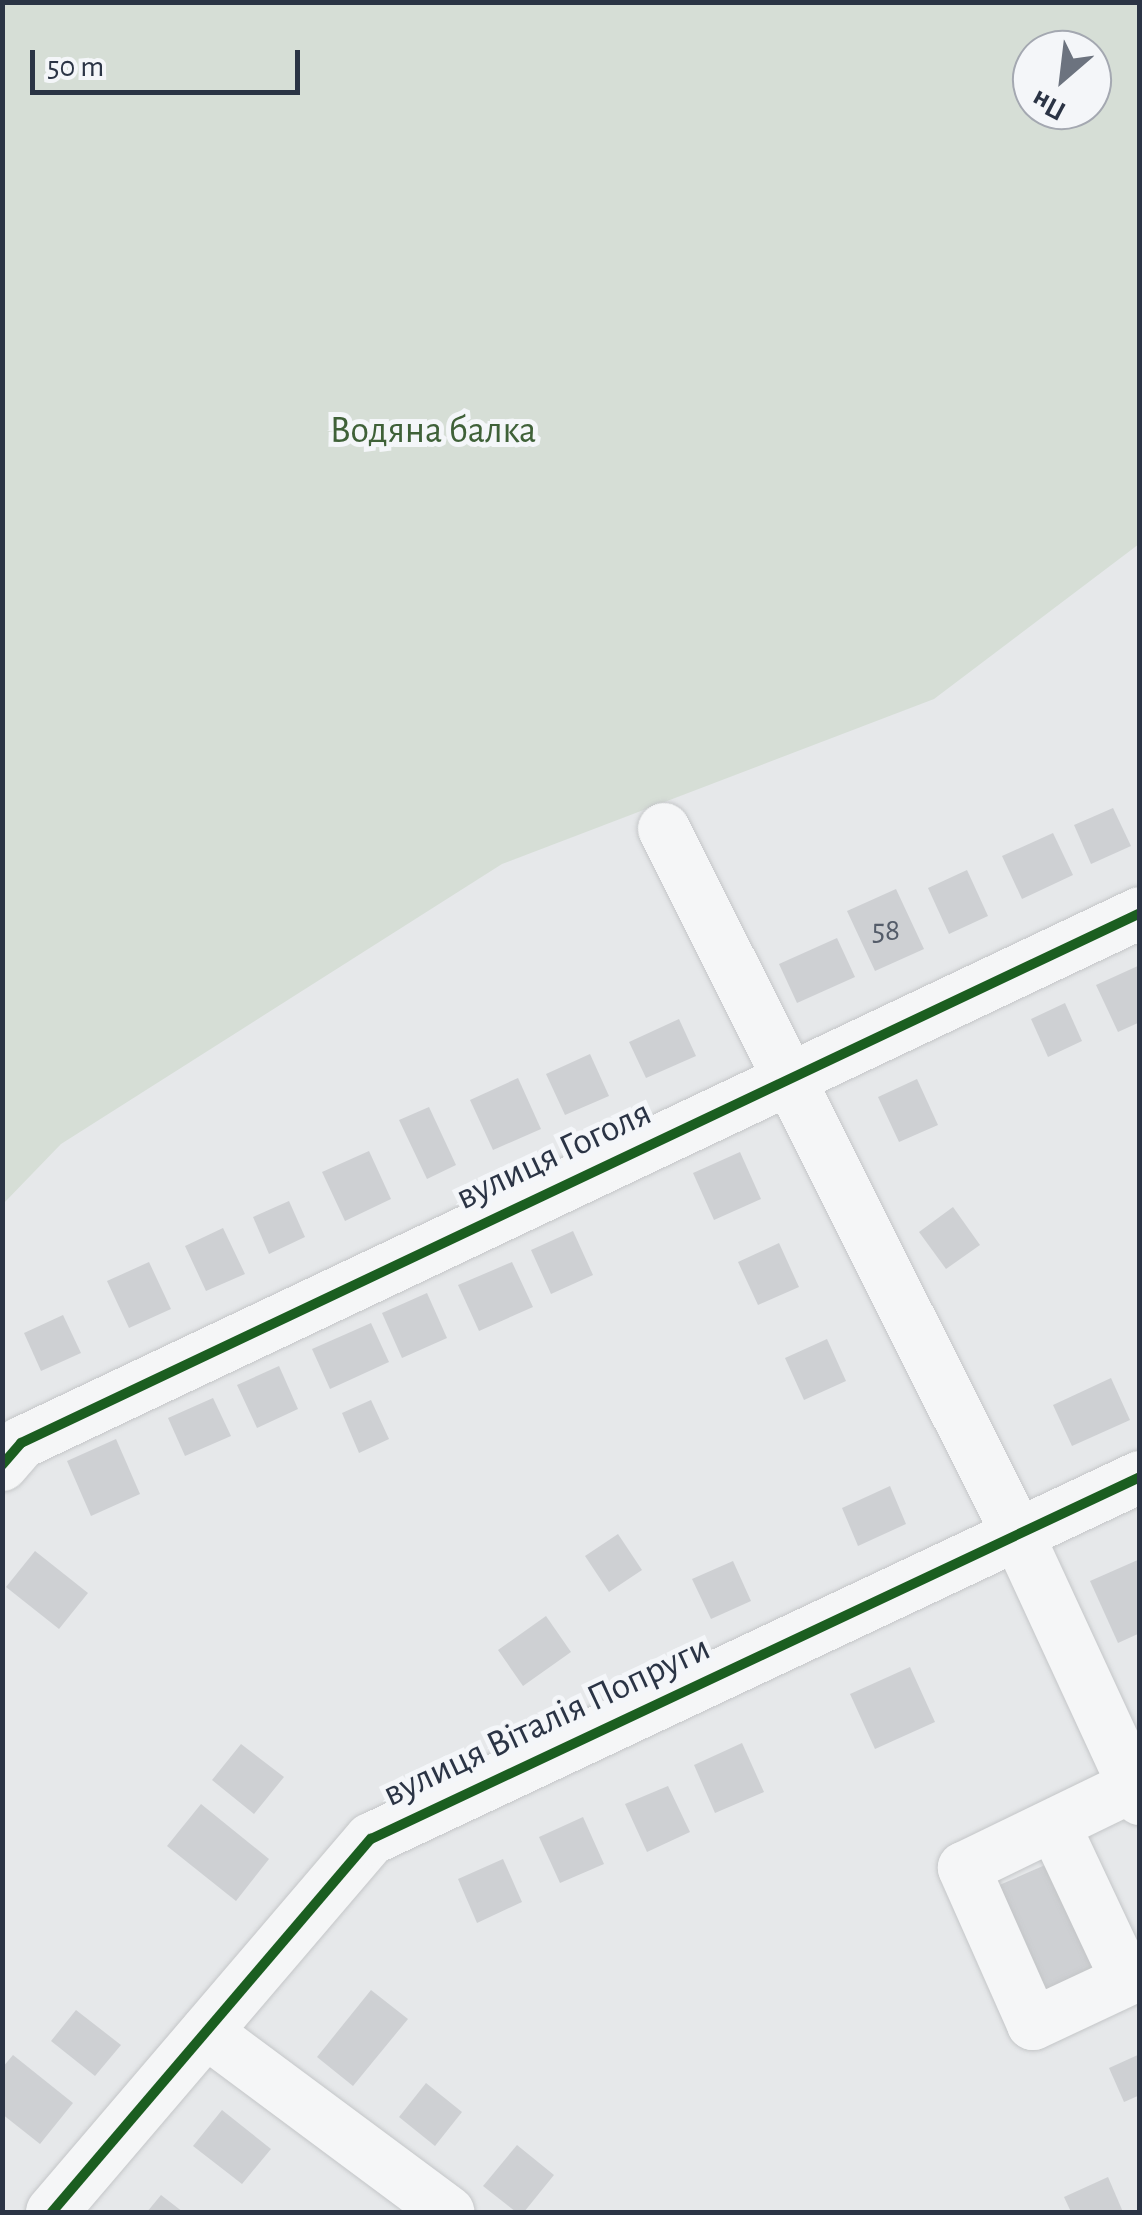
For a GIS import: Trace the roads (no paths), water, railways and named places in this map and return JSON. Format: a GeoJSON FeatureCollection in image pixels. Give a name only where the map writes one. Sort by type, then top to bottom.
{"type":"FeatureCollection","features":[{"type":"Feature","properties":{"kind":"street"},"geometry":{"type":"LineString","coordinates":[[664,830],[791,1076],[1017,1533],[1136,1792],[1054,1825]]}},
{"type":"Feature","properties":{"kind":"street","name":"вулиця Гоголя"},"geometry":{"type":"LineString","coordinates":[[2,1465],[21,1443],[1140,913]]}},
{"type":"Feature","properties":{"kind":"street","name":"вулиця Віталія Попруги"},"geometry":{"type":"LineString","coordinates":[[52,2212],[372,1839],[1140,1477]]}},
{"type":"Feature","properties":{"kind":"street"},"geometry":{"type":"LineString","coordinates":[[206,2032],[448,2212]]}},
{"type":"Feature","properties":{"kind":"park label","name":"Водяна балка"},"geometry":{"type":"Point","coordinates":[433,432]}}]}
